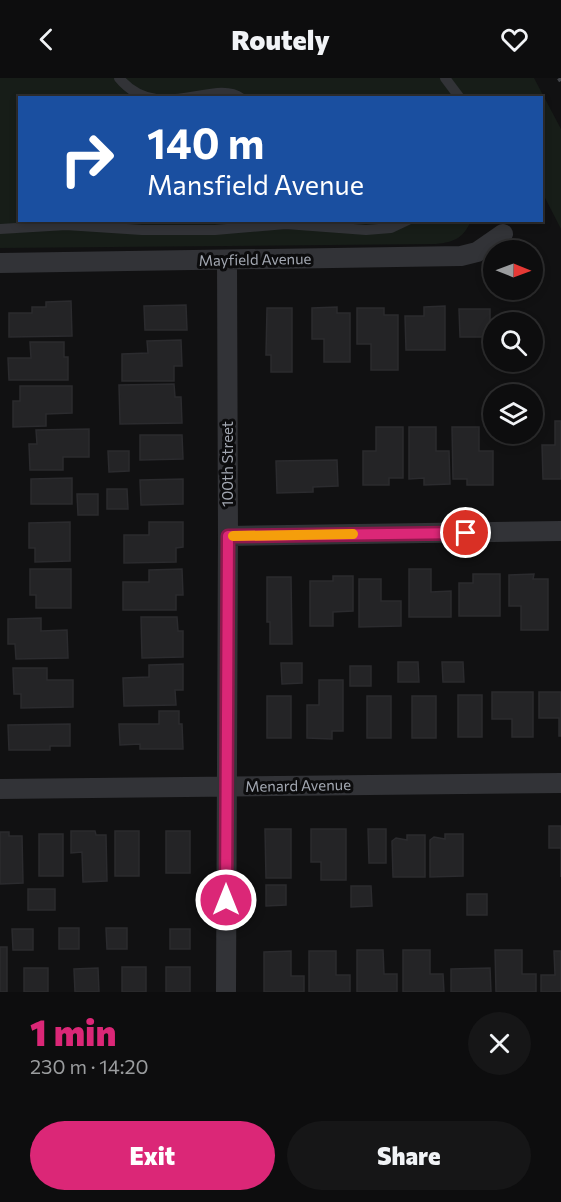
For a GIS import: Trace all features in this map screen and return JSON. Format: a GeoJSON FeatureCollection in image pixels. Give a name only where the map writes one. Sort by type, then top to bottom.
{"type":"FeatureCollection","features":[{"type":"Feature","properties":{"kind":"street","name":"Mayfield Avenue"},"geometry":{"type":"LineString","coordinates":[[0,263],[462,256],[477,252],[503,234]]}},
{"type":"Feature","properties":{"kind":"street","name":"100th Street"},"geometry":{"type":"LineString","coordinates":[[226,992],[227,261]]}},
{"type":"Feature","properties":{"kind":"street"},"geometry":{"type":"LineString","coordinates":[[228,536],[561,531]]}},
{"type":"Feature","properties":{"kind":"street","name":"Menard Avenue"},"geometry":{"type":"LineString","coordinates":[[0,789],[561,783]]}},
{"type":"Feature","properties":{"kind":"lane"},"geometry":{"type":"LineString","coordinates":[[119,78],[132,91],[147,96],[168,94],[199,85],[230,83],[240,96]]}},
{"type":"Feature","properties":{"kind":"lane"},"geometry":{"type":"LineString","coordinates":[[445,78],[458,96]]}},
{"type":"Feature","properties":{"kind":"lane"},"geometry":{"type":"LineString","coordinates":[[0,229],[66,225],[177,231],[215,230],[255,224],[301,223],[366,230],[391,228],[404,222]]}},
{"type":"Feature","properties":{"kind":"shaded area"},"geometry":{"type":"Polygon","coordinates":[[[0,78],[534,78],[561,129],[561,229],[543,194],[543,96],[18,96],[18,222],[470,222],[458,238],[436,244],[0,248],[0,78]]]}},
{"type":"Feature","properties":{"kind":"building"},"geometry":{"type":"Polygon","coordinates":[[[71,301],[72,336],[9,337],[9,313],[32,313],[32,307],[46,307],[46,302],[71,301]]]}},
{"type":"Feature","properties":{"kind":"building"},"geometry":{"type":"Polygon","coordinates":[[[186,305],[187,330],[145,330],[144,306],[186,305]]]}},
{"type":"Feature","properties":{"kind":"building"},"geometry":{"type":"Polygon","coordinates":[[[445,306],[445,350],[406,350],[405,316],[424,316],[424,307],[445,306]]]}},
{"type":"Feature","properties":{"kind":"building"},"geometry":{"type":"Polygon","coordinates":[[[337,307],[337,313],[350,313],[350,362],[324,362],[324,339],[312,339],[312,308],[337,307]]]}},
{"type":"Feature","properties":{"kind":"building"},"geometry":{"type":"Polygon","coordinates":[[[267,308],[292,308],[292,372],[271,372],[271,355],[266,355],[267,308]]]}},
{"type":"Feature","properties":{"kind":"building"},"geometry":{"type":"Polygon","coordinates":[[[357,308],[384,308],[384,315],[398,315],[398,370],[371,370],[371,344],[357,344],[357,308]]]}},
{"type":"Feature","properties":{"kind":"building"},"geometry":{"type":"Polygon","coordinates":[[[459,309],[490,309],[490,312],[483,312],[483,337],[460,337],[459,309]]]}},
{"type":"Feature","properties":{"kind":"building"},"geometry":{"type":"Polygon","coordinates":[[[181,340],[182,366],[174,366],[174,381],[122,381],[122,354],[148,353],[147,341],[181,340]]]}},
{"type":"Feature","properties":{"kind":"building"},"geometry":{"type":"Polygon","coordinates":[[[30,342],[64,342],[64,357],[68,357],[68,380],[9,380],[8,358],[31,358],[30,342]]]}},
{"type":"Feature","properties":{"kind":"building"},"geometry":{"type":"Polygon","coordinates":[[[174,384],[175,397],[181,397],[182,423],[120,424],[119,385],[174,384]]]}},
{"type":"Feature","properties":{"kind":"building"},"geometry":{"type":"Polygon","coordinates":[[[20,386],[72,386],[72,413],[46,414],[46,426],[13,427],[13,401],[20,401],[20,386]]]}},
{"type":"Feature","properties":{"kind":"building"},"geometry":{"type":"Polygon","coordinates":[[[555,421],[561,421],[561,479],[543,479],[542,445],[555,445],[555,421]]]}},
{"type":"Feature","properties":{"kind":"building"},"geometry":{"type":"Polygon","coordinates":[[[376,427],[403,427],[403,478],[389,478],[389,485],[363,485],[363,451],[376,451],[376,427]]]}},
{"type":"Feature","properties":{"kind":"building"},"geometry":{"type":"Polygon","coordinates":[[[409,427],[436,427],[436,451],[449,451],[450,484],[424,485],[424,478],[409,479],[409,427]]]}},
{"type":"Feature","properties":{"kind":"building"},"geometry":{"type":"Polygon","coordinates":[[[452,427],[479,427],[479,451],[493,451],[493,485],[467,485],[467,479],[453,479],[452,427]]]}},
{"type":"Feature","properties":{"kind":"building"},"geometry":{"type":"Polygon","coordinates":[[[89,429],[89,457],[63,457],[63,470],[30,470],[29,444],[37,444],[36,430],[89,429]]]}},
{"type":"Feature","properties":{"kind":"building"},"geometry":{"type":"Polygon","coordinates":[[[140,435],[182,435],[183,459],[140,460],[140,435]]]}},
{"type":"Feature","properties":{"kind":"building"},"geometry":{"type":"Polygon","coordinates":[[[108,451],[129,451],[129,471],[109,472],[108,451]]]}},
{"type":"Feature","properties":{"kind":"building"},"geometry":{"type":"Polygon","coordinates":[[[337,460],[338,486],[313,487],[313,492],[277,493],[276,461],[337,460]]]}},
{"type":"Feature","properties":{"kind":"building"},"geometry":{"type":"Polygon","coordinates":[[[72,478],[72,504],[31,504],[31,479],[72,478]]]}},
{"type":"Feature","properties":{"kind":"building"},"geometry":{"type":"Polygon","coordinates":[[[183,479],[183,504],[141,505],[140,480],[183,479]]]}},
{"type":"Feature","properties":{"kind":"building"},"geometry":{"type":"Polygon","coordinates":[[[107,489],[127,489],[128,509],[107,509],[107,489]]]}},
{"type":"Feature","properties":{"kind":"building"},"geometry":{"type":"Polygon","coordinates":[[[77,494],[98,494],[98,515],[78,515],[77,494]]]}},
{"type":"Feature","properties":{"kind":"building"},"geometry":{"type":"Polygon","coordinates":[[[70,522],[70,561],[35,562],[35,548],[29,548],[29,523],[70,522]]]}},
{"type":"Feature","properties":{"kind":"building"},"geometry":{"type":"Polygon","coordinates":[[[149,522],[183,522],[183,547],[176,548],[176,562],[124,563],[124,535],[149,535],[149,522]]]}},
{"type":"Feature","properties":{"kind":"building"},"geometry":{"type":"Polygon","coordinates":[[[30,569],[71,569],[71,608],[36,608],[36,595],[30,595],[30,569]]]}},
{"type":"Feature","properties":{"kind":"building"},"geometry":{"type":"Polygon","coordinates":[[[182,569],[183,595],[176,595],[176,610],[123,610],[123,582],[149,582],[149,570],[182,569]]]}},
{"type":"Feature","properties":{"kind":"building"},"geometry":{"type":"Polygon","coordinates":[[[409,569],[431,569],[431,592],[451,591],[451,617],[409,617],[409,569]]]}},
{"type":"Feature","properties":{"kind":"building"},"geometry":{"type":"Polygon","coordinates":[[[473,574],[500,574],[500,616],[459,616],[459,583],[473,583],[473,574]]]}},
{"type":"Feature","properties":{"kind":"building"},"geometry":{"type":"Polygon","coordinates":[[[534,574],[533,579],[548,579],[548,630],[521,630],[521,606],[509,606],[509,575],[534,574]]]}},
{"type":"Feature","properties":{"kind":"building"},"geometry":{"type":"Polygon","coordinates":[[[333,576],[353,576],[353,611],[333,612],[333,626],[310,626],[310,581],[333,581],[333,576]]]}},
{"type":"Feature","properties":{"kind":"building"},"geometry":{"type":"Polygon","coordinates":[[[267,577],[291,577],[292,644],[270,644],[270,622],[267,622],[267,577]]]}},
{"type":"Feature","properties":{"kind":"building"},"geometry":{"type":"Polygon","coordinates":[[[359,579],[381,579],[381,601],[401,601],[401,626],[359,627],[359,579]]]}},
{"type":"Feature","properties":{"kind":"building"},"geometry":{"type":"Polygon","coordinates":[[[141,617],[177,617],[178,631],[183,631],[183,657],[142,658],[141,617]]]}},
{"type":"Feature","properties":{"kind":"building"},"geometry":{"type":"Polygon","coordinates":[[[41,618],[41,631],[67,630],[68,658],[16,659],[15,644],[8,644],[8,619],[41,618]]]}},
{"type":"Feature","properties":{"kind":"building"},"geometry":{"type":"Polygon","coordinates":[[[398,662],[418,662],[419,682],[398,682],[398,662]]]}},
{"type":"Feature","properties":{"kind":"building"},"geometry":{"type":"Polygon","coordinates":[[[442,662],[463,662],[464,682],[443,682],[442,662]]]}},
{"type":"Feature","properties":{"kind":"building"},"geometry":{"type":"Polygon","coordinates":[[[281,663],[302,663],[302,683],[282,684],[281,663]]]}},
{"type":"Feature","properties":{"kind":"building"},"geometry":{"type":"Polygon","coordinates":[[[183,664],[183,690],[175,690],[176,705],[124,706],[123,678],[149,677],[149,665],[183,664]]]}},
{"type":"Feature","properties":{"kind":"building"},"geometry":{"type":"Polygon","coordinates":[[[350,666],[371,666],[371,686],[350,686],[350,666]]]}},
{"type":"Feature","properties":{"kind":"building"},"geometry":{"type":"Polygon","coordinates":[[[13,668],[47,668],[47,680],[73,680],[73,707],[21,708],[21,694],[14,694],[13,668]]]}},
{"type":"Feature","properties":{"kind":"building"},"geometry":{"type":"Polygon","coordinates":[[[319,680],[343,680],[343,731],[332,731],[332,739],[307,738],[307,705],[319,705],[319,680]]]}},
{"type":"Feature","properties":{"kind":"building"},"geometry":{"type":"Polygon","coordinates":[[[492,692],[533,692],[533,737],[512,737],[512,719],[492,719],[492,692]]]}},
{"type":"Feature","properties":{"kind":"building"},"geometry":{"type":"Polygon","coordinates":[[[539,692],[561,692],[561,736],[559,736],[559,718],[539,718],[539,692]]]}},
{"type":"Feature","properties":{"kind":"building"},"geometry":{"type":"Polygon","coordinates":[[[458,695],[482,695],[482,737],[458,737],[458,695]]]}},
{"type":"Feature","properties":{"kind":"building"},"geometry":{"type":"Polygon","coordinates":[[[267,696],[291,696],[291,738],[267,738],[267,696]]]}},
{"type":"Feature","properties":{"kind":"building"},"geometry":{"type":"Polygon","coordinates":[[[367,696],[391,696],[391,738],[367,738],[367,696]]]}},
{"type":"Feature","properties":{"kind":"building"},"geometry":{"type":"Polygon","coordinates":[[[412,696],[436,696],[436,738],[412,738],[412,696]]]}},
{"type":"Feature","properties":{"kind":"building"},"geometry":{"type":"Polygon","coordinates":[[[159,711],[179,711],[183,749],[140,749],[140,744],[120,745],[119,724],[159,724],[159,711]]]}},
{"type":"Feature","properties":{"kind":"building"},"geometry":{"type":"Polygon","coordinates":[[[70,724],[70,746],[50,746],[50,750],[9,750],[8,725],[70,724]]]}},
{"type":"Feature","properties":{"kind":"building"},"geometry":{"type":"Polygon","coordinates":[[[549,826],[561,826],[561,848],[549,848],[549,826]]]}},
{"type":"Feature","properties":{"kind":"building"},"geometry":{"type":"Polygon","coordinates":[[[265,829],[291,829],[291,878],[266,878],[265,829]]]}},
{"type":"Feature","properties":{"kind":"building"},"geometry":{"type":"Polygon","coordinates":[[[311,829],[346,829],[346,880],[321,880],[321,862],[311,862],[311,829]]]}},
{"type":"Feature","properties":{"kind":"building"},"geometry":{"type":"Polygon","coordinates":[[[368,829],[386,829],[386,863],[369,863],[368,829]]]}},
{"type":"Feature","properties":{"kind":"building"},"geometry":{"type":"Polygon","coordinates":[[[71,831],[95,831],[96,835],[106,835],[107,881],[83,882],[82,852],[71,853],[71,831]]]}},
{"type":"Feature","properties":{"kind":"building"},"geometry":{"type":"Polygon","coordinates":[[[115,831],[139,831],[139,876],[115,876],[115,831]]]}},
{"type":"Feature","properties":{"kind":"building"},"geometry":{"type":"Polygon","coordinates":[[[166,831],[190,831],[190,873],[166,873],[166,831]]]}},
{"type":"Feature","properties":{"kind":"building"},"geometry":{"type":"Polygon","coordinates":[[[0,832],[9,832],[9,836],[22,836],[23,883],[0,884],[0,832]]]}},
{"type":"Feature","properties":{"kind":"building"},"geometry":{"type":"Polygon","coordinates":[[[39,834],[63,834],[63,876],[39,876],[39,834]]]}},
{"type":"Feature","properties":{"kind":"building"},"geometry":{"type":"Polygon","coordinates":[[[445,834],[463,834],[463,876],[430,877],[430,840],[434,837],[445,839],[445,834]]]}},
{"type":"Feature","properties":{"kind":"building"},"geometry":{"type":"Polygon","coordinates":[[[407,835],[425,835],[425,877],[393,877],[392,841],[396,838],[407,840],[407,835]]]}},
{"type":"Feature","properties":{"kind":"building"},"geometry":{"type":"Polygon","coordinates":[[[266,885],[286,885],[286,905],[266,906],[266,885]]]}},
{"type":"Feature","properties":{"kind":"building"},"geometry":{"type":"Polygon","coordinates":[[[351,886],[371,886],[372,906],[351,907],[351,886]]]}},
{"type":"Feature","properties":{"kind":"building"},"geometry":{"type":"Polygon","coordinates":[[[28,889],[55,889],[55,910],[28,910],[28,889]]]}},
{"type":"Feature","properties":{"kind":"building"},"geometry":{"type":"Polygon","coordinates":[[[467,894],[487,894],[487,915],[467,915],[467,894]]]}},
{"type":"Feature","properties":{"kind":"building"},"geometry":{"type":"Polygon","coordinates":[[[59,928],[79,928],[79,949],[59,949],[59,928]]]}},
{"type":"Feature","properties":{"kind":"building"},"geometry":{"type":"Polygon","coordinates":[[[106,928],[127,928],[127,949],[107,949],[106,928]]]}},
{"type":"Feature","properties":{"kind":"building"},"geometry":{"type":"Polygon","coordinates":[[[12,929],[33,929],[33,950],[13,950],[12,929]]]}},
{"type":"Feature","properties":{"kind":"building"},"geometry":{"type":"Polygon","coordinates":[[[170,929],[190,929],[190,949],[170,949],[170,929]]]}},
{"type":"Feature","properties":{"kind":"building"},"geometry":{"type":"Polygon","coordinates":[[[0,947],[7,947],[7,992],[0,992],[0,947]]]}},
{"type":"Feature","properties":{"kind":"building"},"geometry":{"type":"Polygon","coordinates":[[[357,950],[383,950],[384,974],[397,974],[397,992],[357,992],[357,950]]]}},
{"type":"Feature","properties":{"kind":"building"},"geometry":{"type":"Polygon","coordinates":[[[403,950],[430,950],[430,974],[443,974],[444,992],[403,992],[403,950]]]}},
{"type":"Feature","properties":{"kind":"building"},"geometry":{"type":"Polygon","coordinates":[[[495,950],[522,950],[522,974],[536,974],[536,992],[496,992],[495,950]]]}},
{"type":"Feature","properties":{"kind":"building"},"geometry":{"type":"Polygon","coordinates":[[[291,951],[291,976],[304,976],[304,992],[264,992],[264,952],[291,951]]]}},
{"type":"Feature","properties":{"kind":"building"},"geometry":{"type":"Polygon","coordinates":[[[309,951],[336,951],[336,975],[350,975],[350,992],[309,992],[309,951]]]}},
{"type":"Feature","properties":{"kind":"building"},"geometry":{"type":"Polygon","coordinates":[[[554,951],[561,951],[561,992],[541,992],[541,975],[555,975],[554,951]]]}},
{"type":"Feature","properties":{"kind":"building"},"geometry":{"type":"Polygon","coordinates":[[[122,967],[146,967],[146,992],[122,992],[122,967]]]}},
{"type":"Feature","properties":{"kind":"building"},"geometry":{"type":"Polygon","coordinates":[[[166,967],[190,967],[190,992],[166,992],[166,967]]]}},
{"type":"Feature","properties":{"kind":"building"},"geometry":{"type":"Polygon","coordinates":[[[24,968],[48,968],[48,992],[24,992],[24,968]]]}},
{"type":"Feature","properties":{"kind":"building"},"geometry":{"type":"Polygon","coordinates":[[[98,968],[99,992],[75,992],[74,969],[98,968]]]}},
{"type":"Feature","properties":{"kind":"building"},"geometry":{"type":"Polygon","coordinates":[[[490,968],[491,992],[451,992],[451,969],[490,968]]]}},
{"type":"Feature","properties":{"kind":"slow traffic"},"geometry":{"type":"LineString","coordinates":[[233,536],[353,534]]}},
{"type":"Feature","properties":{"kind":"route"},"geometry":{"type":"LineString","coordinates":[[226,900],[228,536],[466,533]]}}]}
